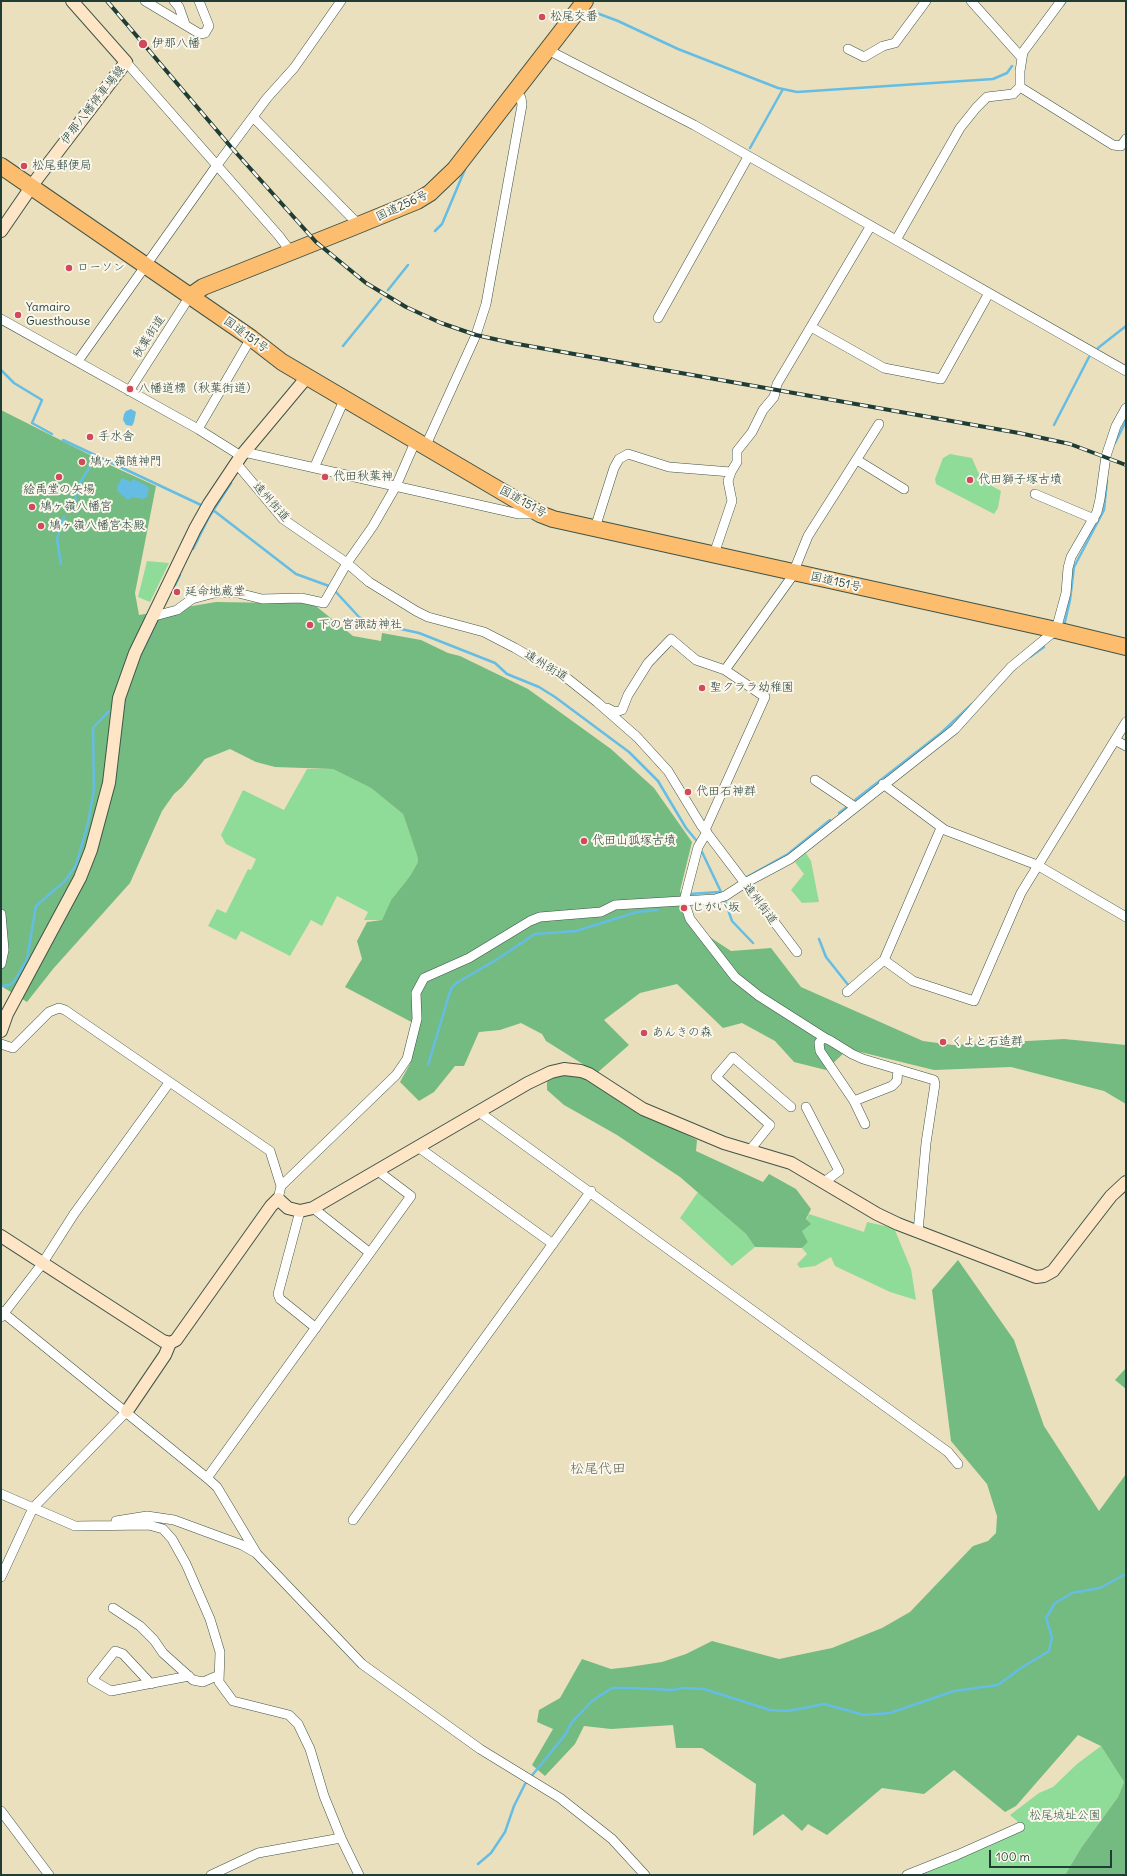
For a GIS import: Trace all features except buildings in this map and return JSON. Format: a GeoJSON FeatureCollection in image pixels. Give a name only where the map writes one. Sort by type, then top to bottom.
{"type":"FeatureCollection","features":[{"type":"Feature","properties":{"kind":"highway","name":"国道256号"},"geometry":{"type":"LineString","coordinates":[[190,296],[203,287],[417,201],[442,183],[585,1]]}},
{"type":"Feature","properties":{"kind":"highway","name":"国道151号"},"geometry":{"type":"LineString","coordinates":[[1,166],[251,338],[282,362],[421,442],[540,514],[596,528],[1056,630],[1126,648]]}},
{"type":"Feature","properties":{"kind":"street"},"geometry":{"type":"LineString","coordinates":[[72,1],[279,236],[291,252]]}},
{"type":"Feature","properties":{"kind":"street"},"geometry":{"type":"LineString","coordinates":[[145,1],[200,34],[205,33],[208,30],[208,21],[199,1]]}},
{"type":"Feature","properties":{"kind":"street"},"geometry":{"type":"LineString","coordinates":[[174,1],[185,24]]}},
{"type":"Feature","properties":{"kind":"street"},"geometry":{"type":"LineString","coordinates":[[78,361],[217,165],[268,98],[294,68],[341,1]]}},
{"type":"Feature","properties":{"kind":"street"},"geometry":{"type":"LineString","coordinates":[[848,49],[864,57],[883,46],[895,43],[926,1]]}},
{"type":"Feature","properties":{"kind":"street"},"geometry":{"type":"LineString","coordinates":[[971,1],[1022,58]]}},
{"type":"Feature","properties":{"kind":"street"},"geometry":{"type":"LineString","coordinates":[[896,240],[960,128],[976,108],[987,97],[1013,94],[1020,87],[1023,52],[1031,39],[1061,1]]}},
{"type":"Feature","properties":{"kind":"street"},"geometry":{"type":"LineString","coordinates":[[548,50],[694,125],[1126,371]]}},
{"type":"Feature","properties":{"kind":"street","name":"伊那八幡停車場線"},"geometry":{"type":"LineString","coordinates":[[1,231],[5,216],[31,186],[126,62]]}},
{"type":"Feature","properties":{"kind":"street"},"geometry":{"type":"LineString","coordinates":[[1020,87],[1112,144],[1121,146],[1126,139]]}},
{"type":"Feature","properties":{"kind":"street"},"geometry":{"type":"LineString","coordinates":[[152,617],[177,610],[192,599],[218,592],[238,593],[262,599],[301,598],[324,603],[347,563],[373,526],[421,442],[476,335],[486,304],[522,105],[521,98],[515,92]]}},
{"type":"Feature","properties":{"kind":"street"},"geometry":{"type":"LineString","coordinates":[[254,118],[359,225]]}},
{"type":"Feature","properties":{"kind":"street"},"geometry":{"type":"LineString","coordinates":[[658,318],[748,157]]}},
{"type":"Feature","properties":{"kind":"street"},"geometry":{"type":"LineString","coordinates":[[714,554],[732,500],[728,481],[737,462],[737,451],[752,432],[763,410],[774,397],[777,384],[870,226]]}},
{"type":"Feature","properties":{"kind":"street"},"geometry":{"type":"LineString","coordinates":[[811,327],[884,368],[941,378],[989,293]]}},
{"type":"Feature","properties":{"kind":"street","name":"秋葉街道"},"geometry":{"type":"LineString","coordinates":[[129,391],[190,296]]}},
{"type":"Feature","properties":{"kind":"street","name":"遠州街道"},"geometry":{"type":"LineString","coordinates":[[1,319],[198,429],[240,457],[283,519],[347,563],[369,582],[428,617],[484,632],[515,648],[568,679],[597,702],[637,737],[668,770],[706,831],[797,952]]}},
{"type":"Feature","properties":{"kind":"street"},"geometry":{"type":"LineString","coordinates":[[198,429],[251,338]]}},
{"type":"Feature","properties":{"kind":"street"},"geometry":{"type":"LineString","coordinates":[[1,1031],[7,1014],[80,878],[91,850],[109,783],[119,698],[135,653],[198,523],[240,457],[307,377]]}},
{"type":"Feature","properties":{"kind":"street"},"geometry":{"type":"LineString","coordinates":[[314,468],[345,398]]}},
{"type":"Feature","properties":{"kind":"street"},"geometry":{"type":"LineString","coordinates":[[281,1186],[396,1075],[404,1064],[414,1039],[417,1019],[416,993],[424,978],[469,958],[530,921],[540,917],[601,912],[615,905],[715,899],[724,896],[744,883],[790,859],[955,728],[1011,667],[1056,630],[1066,593],[1068,568],[1071,557],[1094,519],[1100,500],[1106,456],[1116,426],[1126,408]]}},
{"type":"Feature","properties":{"kind":"street"},"geometry":{"type":"LineString","coordinates":[[725,670],[793,572],[808,536],[879,424]]}},
{"type":"Feature","properties":{"kind":"street"},"geometry":{"type":"LineString","coordinates":[[596,528],[614,468],[619,459],[628,454],[669,466],[731,472]]}},
{"type":"Feature","properties":{"kind":"street","name":"遠州街道"},"geometry":{"type":"LineString","coordinates":[[240,457],[314,468],[519,514],[540,514]]}},
{"type":"Feature","properties":{"kind":"street"},"geometry":{"type":"LineString","coordinates":[[857,460],[904,489]]}},
{"type":"Feature","properties":{"kind":"street"},"geometry":{"type":"LineString","coordinates":[[1035,494],[1094,519]]}},
{"type":"Feature","properties":{"kind":"street"},"geometry":{"type":"LineString","coordinates":[[637,737],[637,733],[623,722],[622,710],[628,695],[648,663],[671,639],[696,660],[725,670],[765,698],[698,847],[684,901],[690,919],[735,977],[759,996],[852,1054],[934,1080],[935,1084],[926,1143],[918,1232]]}},
{"type":"Feature","properties":{"kind":"street"},"geometry":{"type":"LineString","coordinates":[[597,702],[615,712],[622,710]]}},
{"type":"Feature","properties":{"kind":"street"},"geometry":{"type":"LineString","coordinates":[[884,960],[913,981],[974,1001],[1021,893],[1126,722]]}},
{"type":"Feature","properties":{"kind":"street"},"geometry":{"type":"LineString","coordinates":[[1115,740],[1126,746]]}},
{"type":"Feature","properties":{"kind":"street"},"geometry":{"type":"LineString","coordinates":[[815,780],[855,807]]}},
{"type":"Feature","properties":{"kind":"street"},"geometry":{"type":"LineString","coordinates":[[883,784],[940,828],[1037,865],[1126,917]]}},
{"type":"Feature","properties":{"kind":"street"},"geometry":{"type":"LineString","coordinates":[[847,992],[884,960],[940,828]]}},
{"type":"Feature","properties":{"kind":"street"},"geometry":{"type":"LineString","coordinates":[[1,914],[4,950],[1,964]]}},
{"type":"Feature","properties":{"kind":"street"},"geometry":{"type":"LineString","coordinates":[[1,1044],[13,1048],[49,1012],[59,1008],[65,1010],[169,1083],[270,1151],[281,1186],[278,1199],[268,1209],[176,1340],[170,1343],[162,1341],[1,1236]]}},
{"type":"Feature","properties":{"kind":"street"},"geometry":{"type":"LineString","coordinates":[[825,1038],[819,1043],[820,1051],[854,1101],[865,1124]]}},
{"type":"Feature","properties":{"kind":"street"},"geometry":{"type":"LineString","coordinates":[[750,1150],[770,1125],[716,1077],[733,1057],[791,1107]]}},
{"type":"Feature","properties":{"kind":"street"},"geometry":{"type":"LineString","coordinates":[[278,1199],[288,1208],[300,1211],[313,1208],[543,1075],[558,1070],[571,1069],[590,1074],[643,1109],[724,1143],[785,1160],[877,1214],[918,1232],[1036,1277],[1044,1276],[1053,1271],[1111,1196],[1126,1182]]}},
{"type":"Feature","properties":{"kind":"street"},"geometry":{"type":"LineString","coordinates":[[854,1101],[892,1086],[897,1081],[898,1069]]}},
{"type":"Feature","properties":{"kind":"street"},"geometry":{"type":"LineString","coordinates":[[169,1083],[74,1214],[42,1264],[2,1314],[126,1411],[217,1487],[257,1554],[362,1664],[480,1749],[560,1798],[612,1840],[645,1875]]}},
{"type":"Feature","properties":{"kind":"street"},"geometry":{"type":"LineString","coordinates":[[806,1107],[839,1171],[824,1182]]}},
{"type":"Feature","properties":{"kind":"street"},"geometry":{"type":"LineString","coordinates":[[479,1112],[591,1191],[948,1452],[958,1464]]}},
{"type":"Feature","properties":{"kind":"street"},"geometry":{"type":"LineString","coordinates":[[418,1147],[552,1244]]}},
{"type":"Feature","properties":{"kind":"street"},"geometry":{"type":"LineString","coordinates":[[207,1478],[411,1196],[378,1171]]}},
{"type":"Feature","properties":{"kind":"street"},"geometry":{"type":"LineString","coordinates":[[353,1520],[591,1191]]}},
{"type":"Feature","properties":{"kind":"street"},"geometry":{"type":"LineString","coordinates":[[313,1208],[370,1253]]}},
{"type":"Feature","properties":{"kind":"street"},"geometry":{"type":"LineString","coordinates":[[300,1211],[278,1294],[280,1299],[316,1328]]}},
{"type":"Feature","properties":{"kind":"street"},"geometry":{"type":"LineString","coordinates":[[1,1577],[33,1508],[126,1411],[165,1355],[170,1343]]}},
{"type":"Feature","properties":{"kind":"street"},"geometry":{"type":"LineString","coordinates":[[1,1494],[75,1526],[149,1525],[163,1529],[172,1539],[186,1564],[210,1619],[220,1652],[219,1682],[233,1701],[289,1715],[298,1724],[310,1749],[324,1796],[341,1838],[359,1875]]}},
{"type":"Feature","properties":{"kind":"street"},"geometry":{"type":"LineString","coordinates":[[99,1525],[139,1516],[174,1520],[242,1545],[257,1554]]}},
{"type":"Feature","properties":{"kind":"street"},"geometry":{"type":"LineString","coordinates":[[113,1608],[140,1626],[154,1640],[163,1653],[193,1680],[203,1682],[219,1675]]}},
{"type":"Feature","properties":{"kind":"street"},"geometry":{"type":"LineString","coordinates":[[151,1684],[123,1654],[115,1652],[92,1680],[110,1691],[151,1684],[189,1676]]}},
{"type":"Feature","properties":{"kind":"street"},"geometry":{"type":"LineString","coordinates":[[1,1811],[49,1875]]}},
{"type":"Feature","properties":{"kind":"street"},"geometry":{"type":"LineString","coordinates":[[907,1875],[1020,1827]]}},
{"type":"Feature","properties":{"kind":"street"},"geometry":{"type":"LineString","coordinates":[[211,1875],[258,1853],[341,1838]]}},
{"type":"Feature","properties":{"kind":"green space"},"geometry":{"type":"Polygon","coordinates":[[[1,410],[114,467],[156,486],[135,593],[139,615],[216,602],[282,603],[301,600],[317,607],[353,636],[381,641],[382,633],[421,640],[448,653],[460,656],[528,689],[611,749],[654,788],[692,842],[680,891],[699,930],[731,951],[771,948],[801,987],[923,1041],[953,1045],[1064,1039],[1126,1045],[1126,1104],[1104,1091],[1011,1067],[934,1070],[848,1049],[826,1070],[794,1062],[775,1041],[742,1023],[723,1028],[677,984],[640,993],[604,1020],[629,1045],[597,1073],[546,1041],[542,1034],[521,1023],[500,1030],[479,1032],[464,1066],[455,1066],[434,1092],[419,1101],[400,1082],[410,1064],[419,1026],[345,987],[362,959],[357,941],[367,922],[382,920],[391,900],[410,876],[418,862],[403,814],[371,788],[333,769],[275,767],[256,762],[230,749],[205,759],[182,787],[174,794],[162,811],[130,883],[53,969],[27,1002],[1,986],[1,410]]]}},
{"type":"Feature","properties":{"kind":"green space"},"geometry":{"type":"Polygon","coordinates":[[[950,454],[972,458],[982,481],[988,480],[992,486],[1001,491],[998,508],[994,514],[936,484],[935,479],[943,458],[950,454]]]}},
{"type":"Feature","properties":{"kind":"green space"},"geometry":{"type":"Polygon","coordinates":[[[147,561],[169,563],[150,602],[138,597],[147,561]]]}},
{"type":"Feature","properties":{"kind":"green space"},"geometry":{"type":"Polygon","coordinates":[[[307,769],[333,769],[371,788],[403,814],[418,862],[410,876],[391,900],[382,920],[364,920],[368,912],[337,896],[322,926],[311,920],[290,956],[241,931],[236,940],[208,926],[217,909],[226,913],[248,869],[251,870],[256,859],[226,844],[221,835],[243,790],[284,810],[307,769]]]}},
{"type":"Feature","properties":{"kind":"green space"},"geometry":{"type":"Polygon","coordinates":[[[806,853],[811,861],[819,902],[802,903],[791,890],[804,874],[795,862],[806,853]]]}},
{"type":"Feature","properties":{"kind":"green space"},"geometry":{"type":"Polygon","coordinates":[[[577,1073],[626,1104],[697,1140],[696,1151],[763,1182],[769,1174],[796,1189],[811,1209],[806,1219],[811,1224],[802,1231],[808,1242],[802,1248],[755,1247],[746,1234],[680,1177],[617,1135],[564,1105],[547,1090],[547,1079],[577,1073]]]}},
{"type":"Feature","properties":{"kind":"green space"},"geometry":{"type":"Polygon","coordinates":[[[698,1192],[746,1234],[755,1247],[732,1266],[680,1218],[698,1192]]]}},
{"type":"Feature","properties":{"kind":"green space"},"geometry":{"type":"Polygon","coordinates":[[[809,1214],[864,1232],[867,1222],[894,1228],[911,1269],[916,1300],[890,1292],[835,1266],[831,1257],[815,1266],[800,1268],[797,1264],[807,1254],[802,1248],[808,1242],[802,1231],[809,1214]]]}},
{"type":"Feature","properties":{"kind":"green space"},"geometry":{"type":"Polygon","coordinates":[[[958,1260],[1014,1340],[1044,1426],[1099,1511],[1126,1474],[1126,1875],[1065,1875],[1081,1848],[1118,1797],[1124,1782],[1101,1746],[1078,1735],[1016,1806],[1005,1812],[954,1770],[924,1794],[882,1788],[827,1835],[808,1824],[802,1831],[783,1814],[753,1836],[756,1784],[702,1748],[676,1748],[673,1725],[611,1729],[584,1726],[575,1744],[545,1776],[532,1765],[553,1729],[537,1722],[539,1710],[560,1698],[582,1659],[611,1669],[629,1667],[662,1662],[686,1654],[712,1641],[779,1659],[832,1648],[882,1628],[910,1612],[973,1546],[988,1541],[996,1533],[997,1516],[987,1484],[951,1441],[932,1290],[958,1260]]]}},
{"type":"Feature","properties":{"kind":"green space"},"geometry":{"type":"Polygon","coordinates":[[[1126,1368],[1126,1389],[1115,1380],[1126,1368]]]}},
{"type":"Feature","properties":{"kind":"green space","name":"松尾城址公園"},"geometry":{"type":"Polygon","coordinates":[[[1101,1746],[1124,1782],[1118,1797],[1081,1848],[1065,1875],[907,1875],[1019,1827],[1017,1821],[1010,1815],[1039,1793],[1053,1787],[1077,1764],[1101,1746]]]}},
{"type":"Feature","properties":{"kind":"water"},"geometry":{"type":"Polygon","coordinates":[[[131,409],[136,412],[132,426],[126,425],[123,420],[126,411],[131,409]]]}},
{"type":"Feature","properties":{"kind":"water"},"geometry":{"type":"Polygon","coordinates":[[[122,478],[131,482],[133,479],[149,487],[147,497],[143,499],[132,497],[128,500],[117,491],[117,487],[122,478]]]}},
{"type":"Feature","properties":{"kind":"waterway"},"geometry":{"type":"LineString","coordinates":[[1063,5],[1066,1]]}},
{"type":"Feature","properties":{"kind":"waterway"},"geometry":{"type":"LineString","coordinates":[[586,9],[618,21],[678,49],[778,88],[797,92],[993,79],[1007,73],[1012,66]]}},
{"type":"Feature","properties":{"kind":"waterway"},"geometry":{"type":"LineString","coordinates":[[750,148],[783,89]]}},
{"type":"Feature","properties":{"kind":"waterway"},"geometry":{"type":"LineString","coordinates":[[435,231],[442,224],[466,167]]}},
{"type":"Feature","properties":{"kind":"waterway"},"geometry":{"type":"LineString","coordinates":[[388,290],[408,265]]}},
{"type":"Feature","properties":{"kind":"waterway"},"geometry":{"type":"LineString","coordinates":[[343,346],[381,299]]}},
{"type":"Feature","properties":{"kind":"waterway"},"geometry":{"type":"LineString","coordinates":[[1098,348],[1126,326]]}},
{"type":"Feature","properties":{"kind":"waterway"},"geometry":{"type":"LineString","coordinates":[[1054,425],[1089,357]]}},
{"type":"Feature","properties":{"kind":"waterway"},"geometry":{"type":"LineString","coordinates":[[1,370],[14,383],[42,400],[32,423],[52,434]]}},
{"type":"Feature","properties":{"kind":"waterway"},"geometry":{"type":"LineString","coordinates":[[1115,443],[1126,421]]}},
{"type":"Feature","properties":{"kind":"waterway"},"geometry":{"type":"LineString","coordinates":[[63,440],[201,505]]}},
{"type":"Feature","properties":{"kind":"waterway"},"geometry":{"type":"LineString","coordinates":[[70,508],[76,499],[76,489],[96,457]]}},
{"type":"Feature","properties":{"kind":"waterway"},"geometry":{"type":"LineString","coordinates":[[1064,626],[1070,600],[1074,567],[1104,510],[1107,481]]}},
{"type":"Feature","properties":{"kind":"waterway"},"geometry":{"type":"LineString","coordinates":[[193,549],[209,517],[231,483]]}},
{"type":"Feature","properties":{"kind":"waterway"},"geometry":{"type":"LineString","coordinates":[[213,510],[296,574],[329,586]]}},
{"type":"Feature","properties":{"kind":"waterway"},"geometry":{"type":"LineString","coordinates":[[61,564],[57,539],[64,517]]}},
{"type":"Feature","properties":{"kind":"waterway"},"geometry":{"type":"LineString","coordinates":[[175,585],[180,575]]}},
{"type":"Feature","properties":{"kind":"waterway"},"geometry":{"type":"LineString","coordinates":[[335,591],[359,617],[369,622],[419,633],[495,663],[507,674],[539,687],[555,697],[629,752],[658,781],[686,828],[696,840]]}},
{"type":"Feature","properties":{"kind":"waterway"},"geometry":{"type":"LineString","coordinates":[[142,652],[155,626]]}},
{"type":"Feature","properties":{"kind":"waterway"},"geometry":{"type":"LineString","coordinates":[[1030,657],[1044,647]]}},
{"type":"Feature","properties":{"kind":"waterway"},"geometry":{"type":"LineString","coordinates":[[855,800],[941,733],[972,704]]}},
{"type":"Feature","properties":{"kind":"waterway"},"geometry":{"type":"LineString","coordinates":[[1,986],[10,985],[15,980],[27,959],[36,906],[65,881],[76,865],[88,823],[94,789],[93,728],[109,711]]}},
{"type":"Feature","properties":{"kind":"waterway"},"geometry":{"type":"LineString","coordinates":[[839,813],[847,807]]}},
{"type":"Feature","properties":{"kind":"waterway"},"geometry":{"type":"LineString","coordinates":[[747,877],[788,854],[830,820]]}},
{"type":"Feature","properties":{"kind":"waterway"},"geometry":{"type":"LineString","coordinates":[[702,852],[722,894]]}},
{"type":"Feature","properties":{"kind":"waterway"},"geometry":{"type":"LineString","coordinates":[[690,894],[719,892]]}},
{"type":"Feature","properties":{"kind":"waterway"},"geometry":{"type":"LineString","coordinates":[[725,901],[732,921],[753,943]]}},
{"type":"Feature","properties":{"kind":"waterway"},"geometry":{"type":"LineString","coordinates":[[428,1065],[449,995],[452,987],[458,982],[496,960],[535,934],[576,931],[637,912],[658,910]]}},
{"type":"Feature","properties":{"kind":"waterway"},"geometry":{"type":"LineString","coordinates":[[819,939],[826,957],[849,986]]}},
{"type":"Feature","properties":{"kind":"waterway"},"geometry":{"type":"LineString","coordinates":[[478,1864],[491,1853],[505,1832],[514,1806],[525,1784],[565,1735],[572,1722],[592,1701],[612,1688],[672,1690],[683,1688],[704,1689],[770,1710],[788,1711],[824,1704],[864,1715],[890,1713],[954,1691],[998,1685],[1021,1668],[1049,1651],[1052,1637],[1046,1618],[1055,1603],[1072,1593],[1100,1588],[1126,1574]]}},
{"type":"Feature","properties":{"kind":"railway"},"geometry":{"type":"LineString","coordinates":[[107,1],[231,147],[316,242],[366,283],[406,307],[441,323],[476,335],[512,343],[1019,433],[1070,444],[1126,465]]}},
{"type":"Feature","properties":{"kind":"place","name":"松尾交番"},"geometry":{"type":"Point","coordinates":[542,17]}},
{"type":"Feature","properties":{"kind":"place","name":"伊那八幡"},"geometry":{"type":"Point","coordinates":[143,44]}},
{"type":"Feature","properties":{"kind":"place","name":"松尾郵便局"},"geometry":{"type":"Point","coordinates":[24,166]}},
{"type":"Feature","properties":{"kind":"place","name":"ローソン"},"geometry":{"type":"Point","coordinates":[69,268]}},
{"type":"Feature","properties":{"kind":"place","name":"Yamairo Guesthouse"},"geometry":{"type":"Point","coordinates":[18,315]}},
{"type":"Feature","properties":{"kind":"place","name":"八幡道標（秋葉街道）"},"geometry":{"type":"Point","coordinates":[130,389]}},
{"type":"Feature","properties":{"kind":"place","name":"手水舎"},"geometry":{"type":"Point","coordinates":[90,437]}},
{"type":"Feature","properties":{"kind":"place","name":"鳩ヶ嶺随神門"},"geometry":{"type":"Point","coordinates":[82,462]}},
{"type":"Feature","properties":{"kind":"place","name":"絵禹堂の矢場"},"geometry":{"type":"Point","coordinates":[59,477]}},
{"type":"Feature","properties":{"kind":"place","name":"代田秋葉神"},"geometry":{"type":"Point","coordinates":[325,477]}},
{"type":"Feature","properties":{"kind":"place","name":"代田獅子塚古墳"},"geometry":{"type":"Point","coordinates":[970,480]}},
{"type":"Feature","properties":{"kind":"place","name":"鳩ヶ嶺八幡宮"},"geometry":{"type":"Point","coordinates":[32,507]}},
{"type":"Feature","properties":{"kind":"place","name":"鳩ヶ嶺八幡宮本殿"},"geometry":{"type":"Point","coordinates":[41,526]}},
{"type":"Feature","properties":{"kind":"place","name":"延命地蔵堂"},"geometry":{"type":"Point","coordinates":[177,592]}},
{"type":"Feature","properties":{"kind":"place","name":"下の宮諏訪神社"},"geometry":{"type":"Point","coordinates":[310,625]}},
{"type":"Feature","properties":{"kind":"place","name":"聖クララ幼稚園"},"geometry":{"type":"Point","coordinates":[702,688]}},
{"type":"Feature","properties":{"kind":"place","name":"代田石神群"},"geometry":{"type":"Point","coordinates":[688,792]}},
{"type":"Feature","properties":{"kind":"place","name":"代田山狐塚古墳"},"geometry":{"type":"Point","coordinates":[584,841]}},
{"type":"Feature","properties":{"kind":"place","name":"じがい坂"},"geometry":{"type":"Point","coordinates":[684,908]}},
{"type":"Feature","properties":{"kind":"place","name":"あんきの森"},"geometry":{"type":"Point","coordinates":[644,1033]}},
{"type":"Feature","properties":{"kind":"place","name":"くよと石造群"},"geometry":{"type":"Point","coordinates":[943,1042]}},
{"type":"Feature","properties":{"kind":"district","name":"松尾代田"},"geometry":{"type":"Point","coordinates":[598,1469]}}]}
